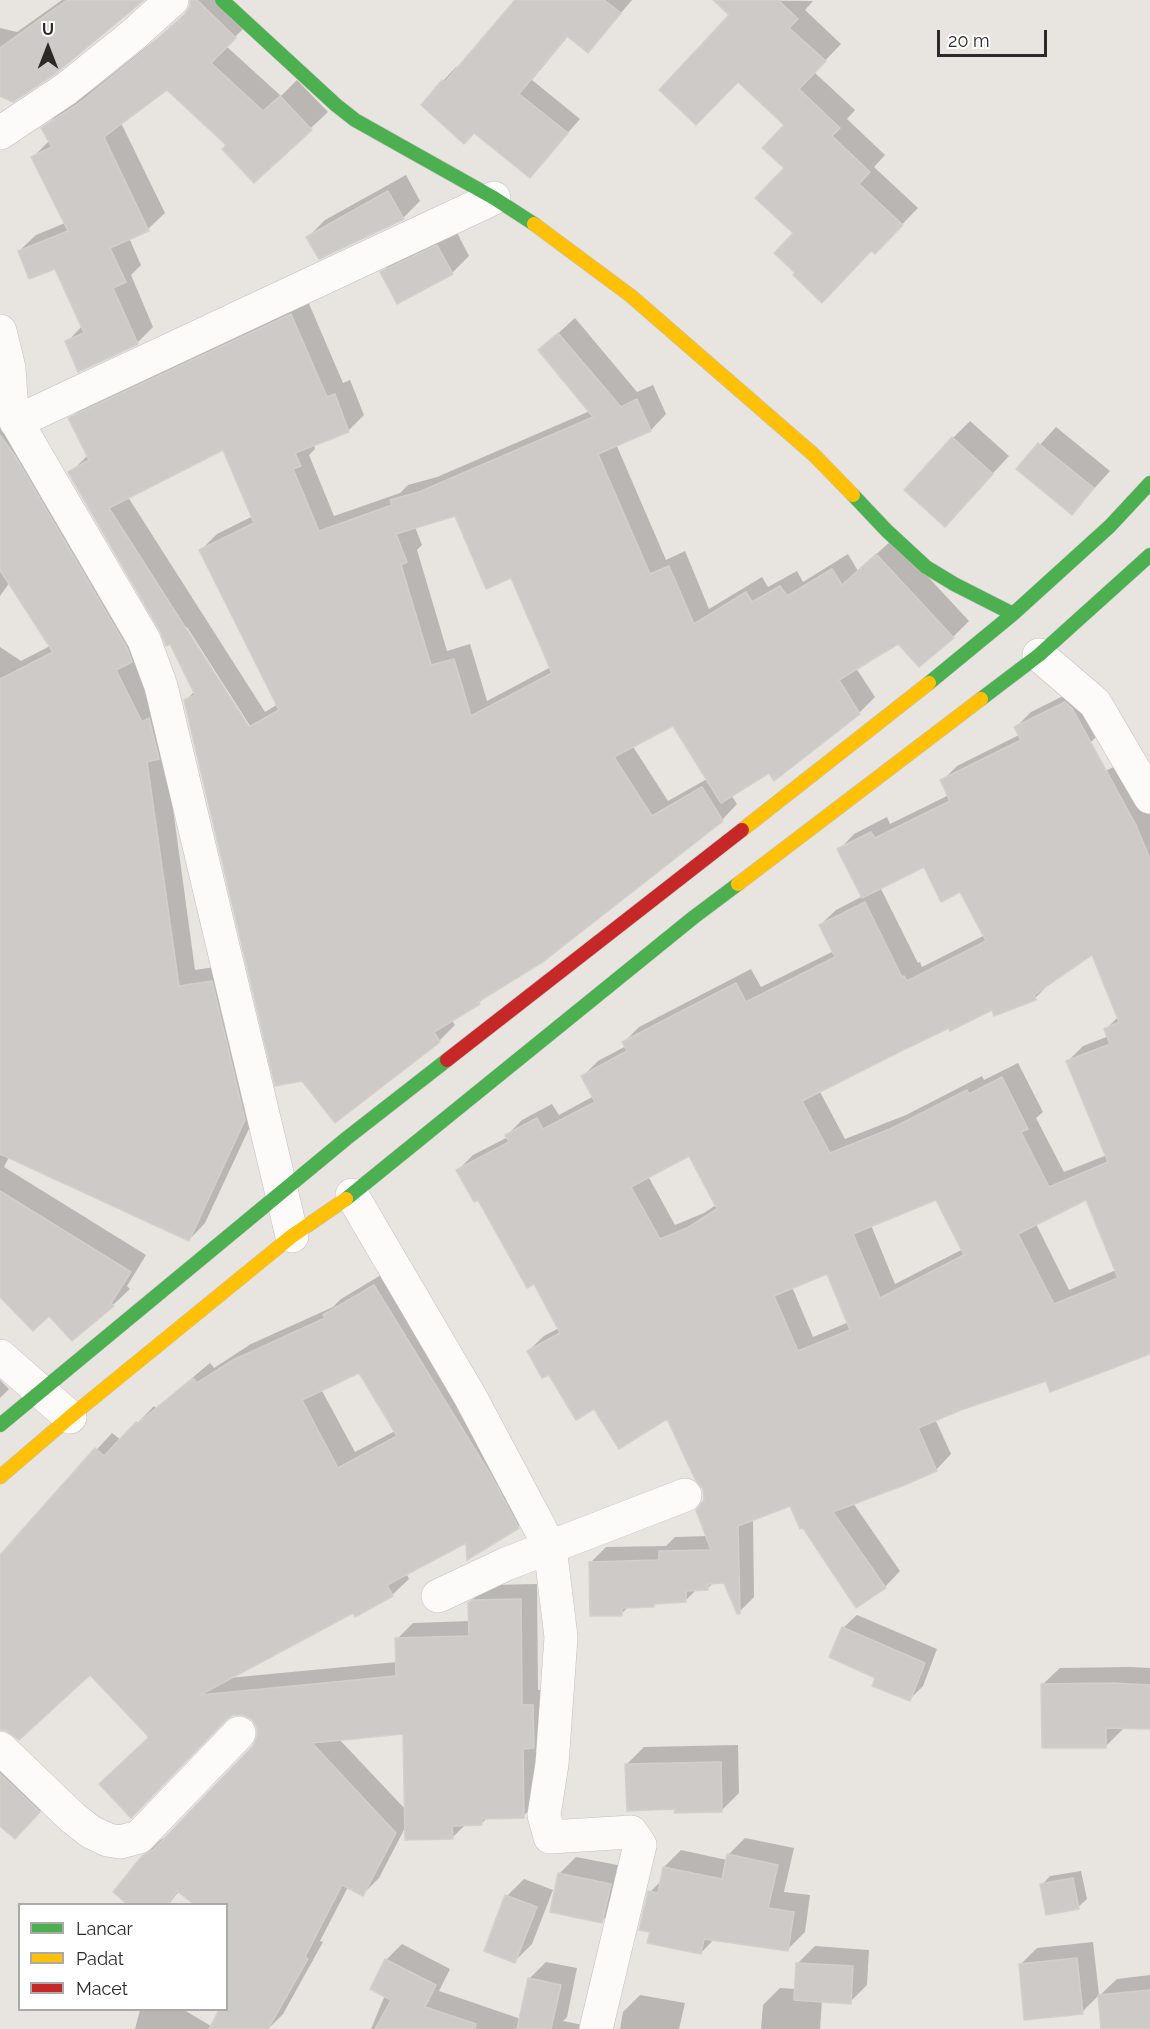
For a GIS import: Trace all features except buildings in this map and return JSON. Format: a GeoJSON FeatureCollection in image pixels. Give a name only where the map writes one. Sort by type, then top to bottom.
{"type":"FeatureCollection","features":[{"type":"Feature","properties":{"kind":"main road"},"geometry":{"type":"LineString","coordinates":[[222,0],[355,120],[495,198],[542,230],[640,304],[814,455],[886,530],[926,567],[1013,614]]}},
{"type":"Feature","properties":{"kind":"main road"},"geometry":{"type":"LineString","coordinates":[[0,1425],[347,1138],[856,741],[1013,614],[1110,526],[1150,483]]}},
{"type":"Feature","properties":{"kind":"main road"},"geometry":{"type":"LineString","coordinates":[[0,1477],[292,1236],[351,1195],[694,917],[1039,655],[1150,555]]}},
{"type":"Feature","properties":{"kind":"street"},"geometry":{"type":"LineString","coordinates":[[0,133],[66,89],[172,0]]}},
{"type":"Feature","properties":{"kind":"street"},"geometry":{"type":"LineString","coordinates":[[16,422],[495,198]]}},
{"type":"Feature","properties":{"kind":"street"},"geometry":{"type":"LineString","coordinates":[[0,331],[9,368],[12,414],[138,630],[161,686],[292,1236]]}},
{"type":"Feature","properties":{"kind":"street"},"geometry":{"type":"LineString","coordinates":[[1039,655],[1095,703],[1150,797]]}},
{"type":"Feature","properties":{"kind":"street"},"geometry":{"type":"LineString","coordinates":[[351,1195],[471,1398],[550,1547],[561,1637],[552,1764],[544,1815],[550,1837],[631,1832],[640,1845],[596,2029]]}},
{"type":"Feature","properties":{"kind":"street"},"geometry":{"type":"LineString","coordinates":[[0,1356],[70,1417]]}},
{"type":"Feature","properties":{"kind":"street"},"geometry":{"type":"LineString","coordinates":[[438,1596],[506,1564],[685,1495]]}},
{"type":"Feature","properties":{"kind":"street"},"geometry":{"type":"LineString","coordinates":[[0,1748],[73,1818],[91,1832],[108,1840],[120,1842],[140,1837],[239,1733]]}},
{"type":"Feature","properties":{"kind":"traffic: fast"},"geometry":{"type":"LineString","coordinates":[[222,0],[355,120],[494,198],[534,224]]}},
{"type":"Feature","properties":{"kind":"traffic: fast"},"geometry":{"type":"LineString","coordinates":[[929,683],[1013,614],[1110,526],[1150,483]]}},
{"type":"Feature","properties":{"kind":"traffic: fast"},"geometry":{"type":"LineString","coordinates":[[853,495],[926,567],[1013,614]]}},
{"type":"Feature","properties":{"kind":"traffic: fast"},"geometry":{"type":"LineString","coordinates":[[981,699],[1039,655],[1150,555]]}},
{"type":"Feature","properties":{"kind":"traffic: fast"},"geometry":{"type":"LineString","coordinates":[[346,1199],[694,917],[738,884]]}},
{"type":"Feature","properties":{"kind":"traffic: fast"},"geometry":{"type":"LineString","coordinates":[[0,1425],[347,1138],[447,1060]]}},
{"type":"Feature","properties":{"kind":"traffic: slow"},"geometry":{"type":"LineString","coordinates":[[534,224],[631,296],[814,455],[853,495]]}},
{"type":"Feature","properties":{"kind":"traffic: slow"},"geometry":{"type":"LineString","coordinates":[[742,830],[929,683]]}},
{"type":"Feature","properties":{"kind":"traffic: slow"},"geometry":{"type":"LineString","coordinates":[[738,884],[981,699]]}},
{"type":"Feature","properties":{"kind":"traffic: slow"},"geometry":{"type":"LineString","coordinates":[[0,1477],[292,1236],[346,1199]]}},
{"type":"Feature","properties":{"kind":"traffic: jam"},"geometry":{"type":"LineString","coordinates":[[447,1060],[742,830]]}}]}
